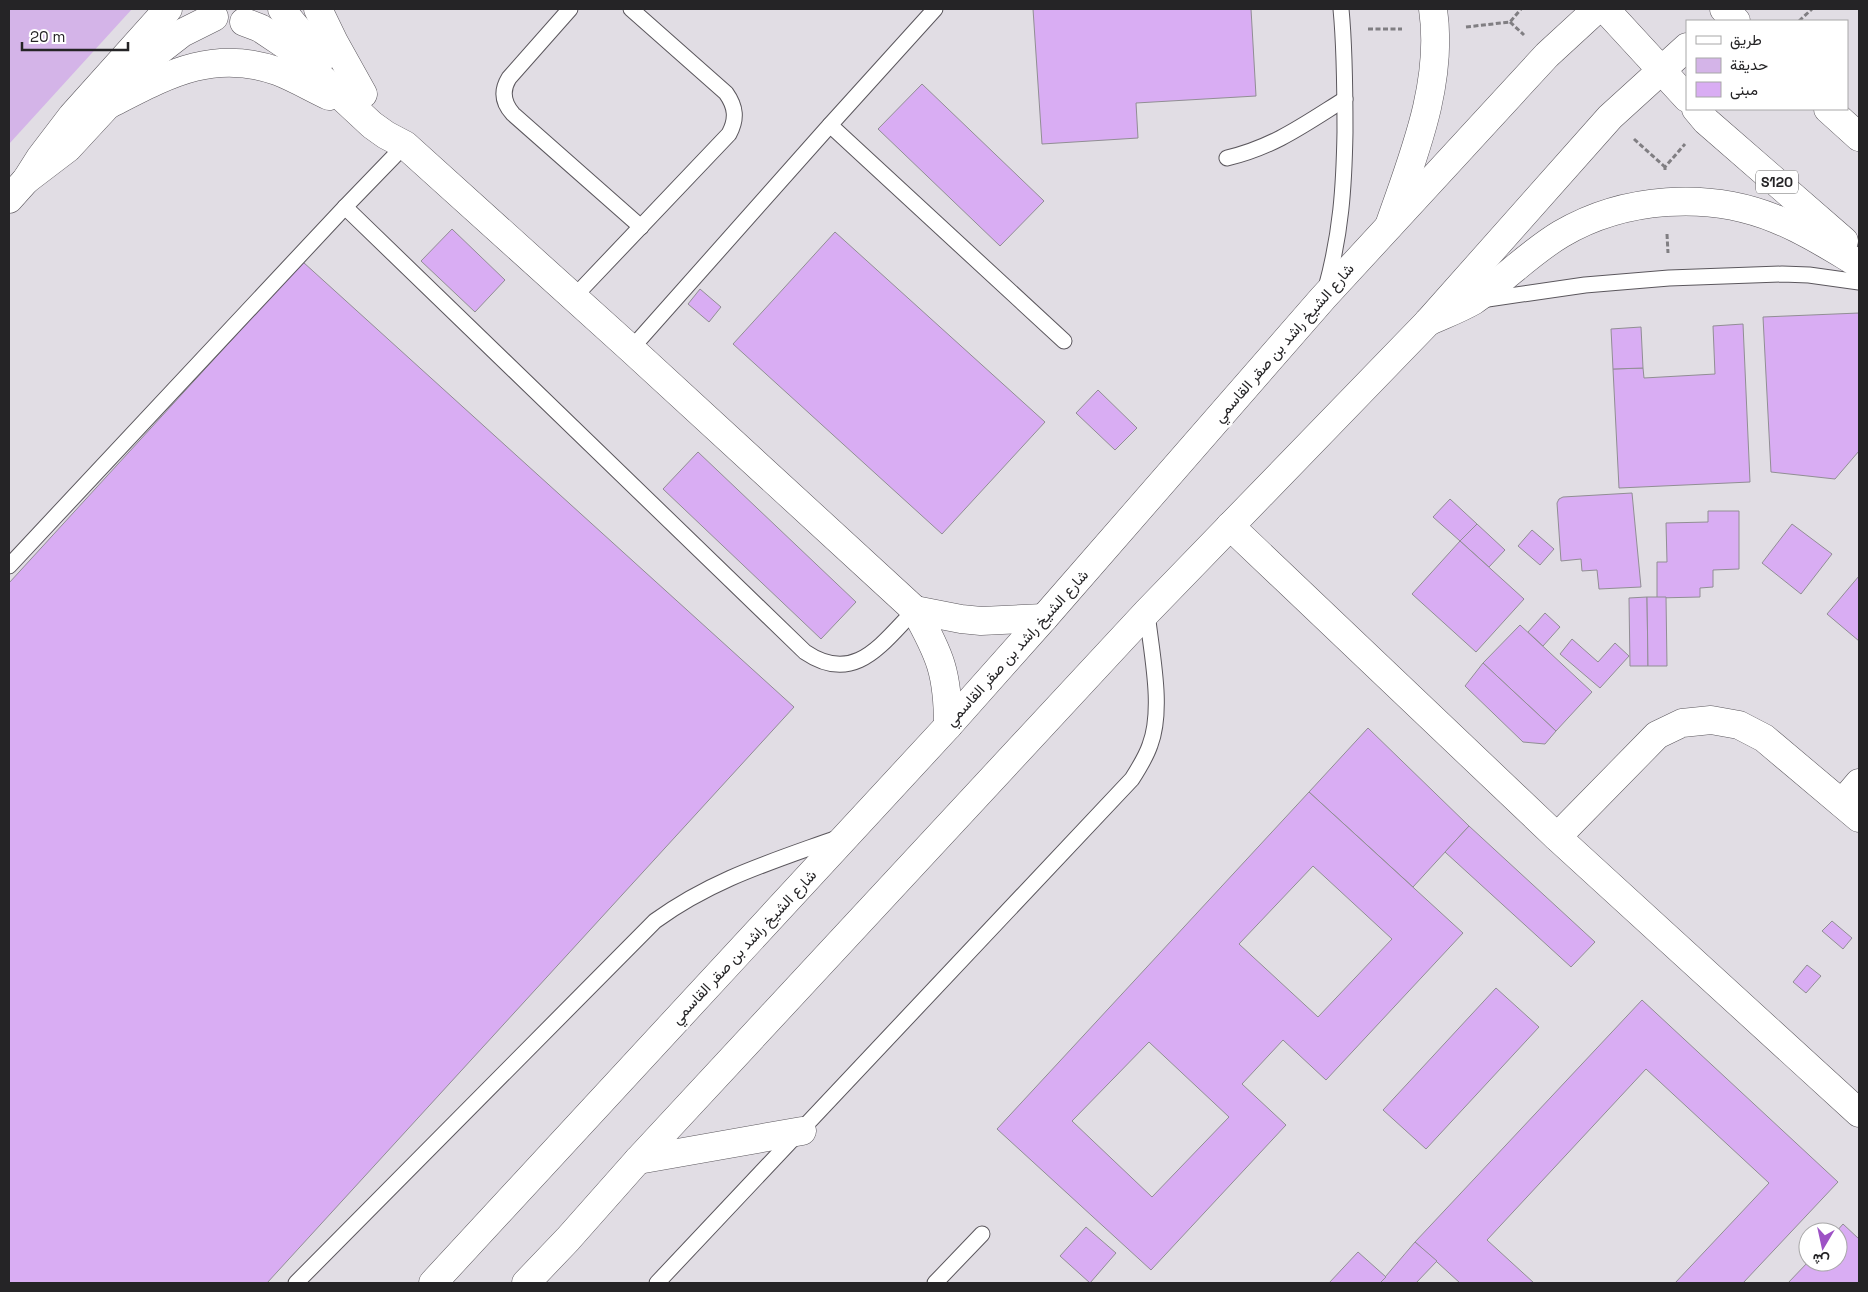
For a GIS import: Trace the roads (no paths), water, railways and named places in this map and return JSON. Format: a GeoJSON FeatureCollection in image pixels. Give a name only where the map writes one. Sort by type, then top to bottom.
{"type":"FeatureCollection","features":[{"type":"Feature","properties":{"kind":"main road"},"geometry":{"type":"LineString","coordinates":[[18,190],[72,116],[168,9]]}},
{"type":"Feature","properties":{"kind":"main road"},"geometry":{"type":"LineString","coordinates":[[282,9],[386,135],[405,145],[914,610],[932,641],[945,676],[948,695],[948,726]]}},
{"type":"Feature","properties":{"kind":"main road"},"geometry":{"type":"LineString","coordinates":[[318,9],[358,100]]}},
{"type":"Feature","properties":{"kind":"main road"},"geometry":{"type":"LineString","coordinates":[[1389,226],[1417,144],[1427,107],[1436,30],[1433,9]]}},
{"type":"Feature","properties":{"kind":"main road","name":"شارع الشيخ راشد بن صقر القاسمي"},"geometry":{"type":"LineString","coordinates":[[433,1283],[948,726],[1323,298],[1546,56],[1597,9]]}},
{"type":"Feature","properties":{"kind":"main road"},"geometry":{"type":"LineString","coordinates":[[1605,9],[1686,97]]}},
{"type":"Feature","properties":{"kind":"main road"},"geometry":{"type":"LineString","coordinates":[[18,190],[68,148],[155,54],[209,13],[223,22],[253,15],[260,28],[358,100]]}},
{"type":"Feature","properties":{"kind":"main road"},"geometry":{"type":"LineString","coordinates":[[526,1283],[1147,612],[1428,322],[1610,117],[1686,48]]}},
{"type":"Feature","properties":{"kind":"main road"},"geometry":{"type":"LineString","coordinates":[[108,106],[173,73],[214,63],[256,66],[358,100]]}},
{"type":"Feature","properties":{"kind":"main road","name":"S120"},"geometry":{"type":"LineString","coordinates":[[1697,110],[1706,121],[1859,254]]}},
{"type":"Feature","properties":{"kind":"main road"},"geometry":{"type":"LineString","coordinates":[[1829,110],[1859,137]]}},
{"type":"Feature","properties":{"kind":"main road"},"geometry":{"type":"LineString","coordinates":[[1428,322],[1472,301],[1560,235],[1591,219],[1624,208],[1666,202],[1698,201],[1737,207],[1775,218],[1811,235],[1859,264]]}},
{"type":"Feature","properties":{"kind":"main road"},"geometry":{"type":"LineString","coordinates":[[1230,526],[1557,837],[1859,1112]]}},
{"type":"Feature","properties":{"kind":"main road"},"geometry":{"type":"LineString","coordinates":[[914,610],[981,621],[1044,618]]}},
{"type":"Feature","properties":{"kind":"main road"},"geometry":{"type":"LineString","coordinates":[[1557,837],[1657,735],[1682,724],[1692,722],[1711,720],[1739,725],[1764,738],[1851,811],[1859,782]]}},
{"type":"Feature","properties":{"kind":"main road"},"geometry":{"type":"LineString","coordinates":[[638,1160],[802,1131]]}},
{"type":"Feature","properties":{"kind":"lane"},"geometry":{"type":"LineString","coordinates":[[570,9],[508,78],[505,84],[504,100],[513,114],[641,227]]}},
{"type":"Feature","properties":{"kind":"lane"},"geometry":{"type":"LineString","coordinates":[[572,298],[729,134],[735,118],[731,101],[726,93],[631,9]]}},
{"type":"Feature","properties":{"kind":"lane"},"geometry":{"type":"LineString","coordinates":[[631,350],[830,124],[935,9]]}},
{"type":"Feature","properties":{"kind":"lane"},"geometry":{"type":"LineString","coordinates":[[1323,298],[1335,256],[1342,212],[1345,98],[1341,9]]}},
{"type":"Feature","properties":{"kind":"lane"},"geometry":{"type":"LineString","coordinates":[[1227,158],[1247,153],[1285,137],[1345,98]]}},
{"type":"Feature","properties":{"kind":"lane"},"geometry":{"type":"LineString","coordinates":[[830,124],[1064,341]]}},
{"type":"Feature","properties":{"kind":"lane"},"geometry":{"type":"LineString","coordinates":[[9,566],[405,145]]}},
{"type":"Feature","properties":{"kind":"lane"},"geometry":{"type":"LineString","coordinates":[[345,207],[805,652],[817,660],[831,665],[845,665],[859,661],[871,654],[914,610]]}},
{"type":"Feature","properties":{"kind":"lane"},"geometry":{"type":"LineString","coordinates":[[1472,301],[1585,285],[1660,279],[1782,274],[1808,275],[1859,282]]}},
{"type":"Feature","properties":{"kind":"lane"},"geometry":{"type":"LineString","coordinates":[[657,1283],[1132,779],[1150,744],[1157,706],[1147,612]]}},
{"type":"Feature","properties":{"kind":"lane"},"geometry":{"type":"LineString","coordinates":[[296,1283],[655,921],[694,895],[736,875],[848,835]]}},
{"type":"Feature","properties":{"kind":"lane"},"geometry":{"type":"LineString","coordinates":[[935,1283],[982,1234]]}}]}
